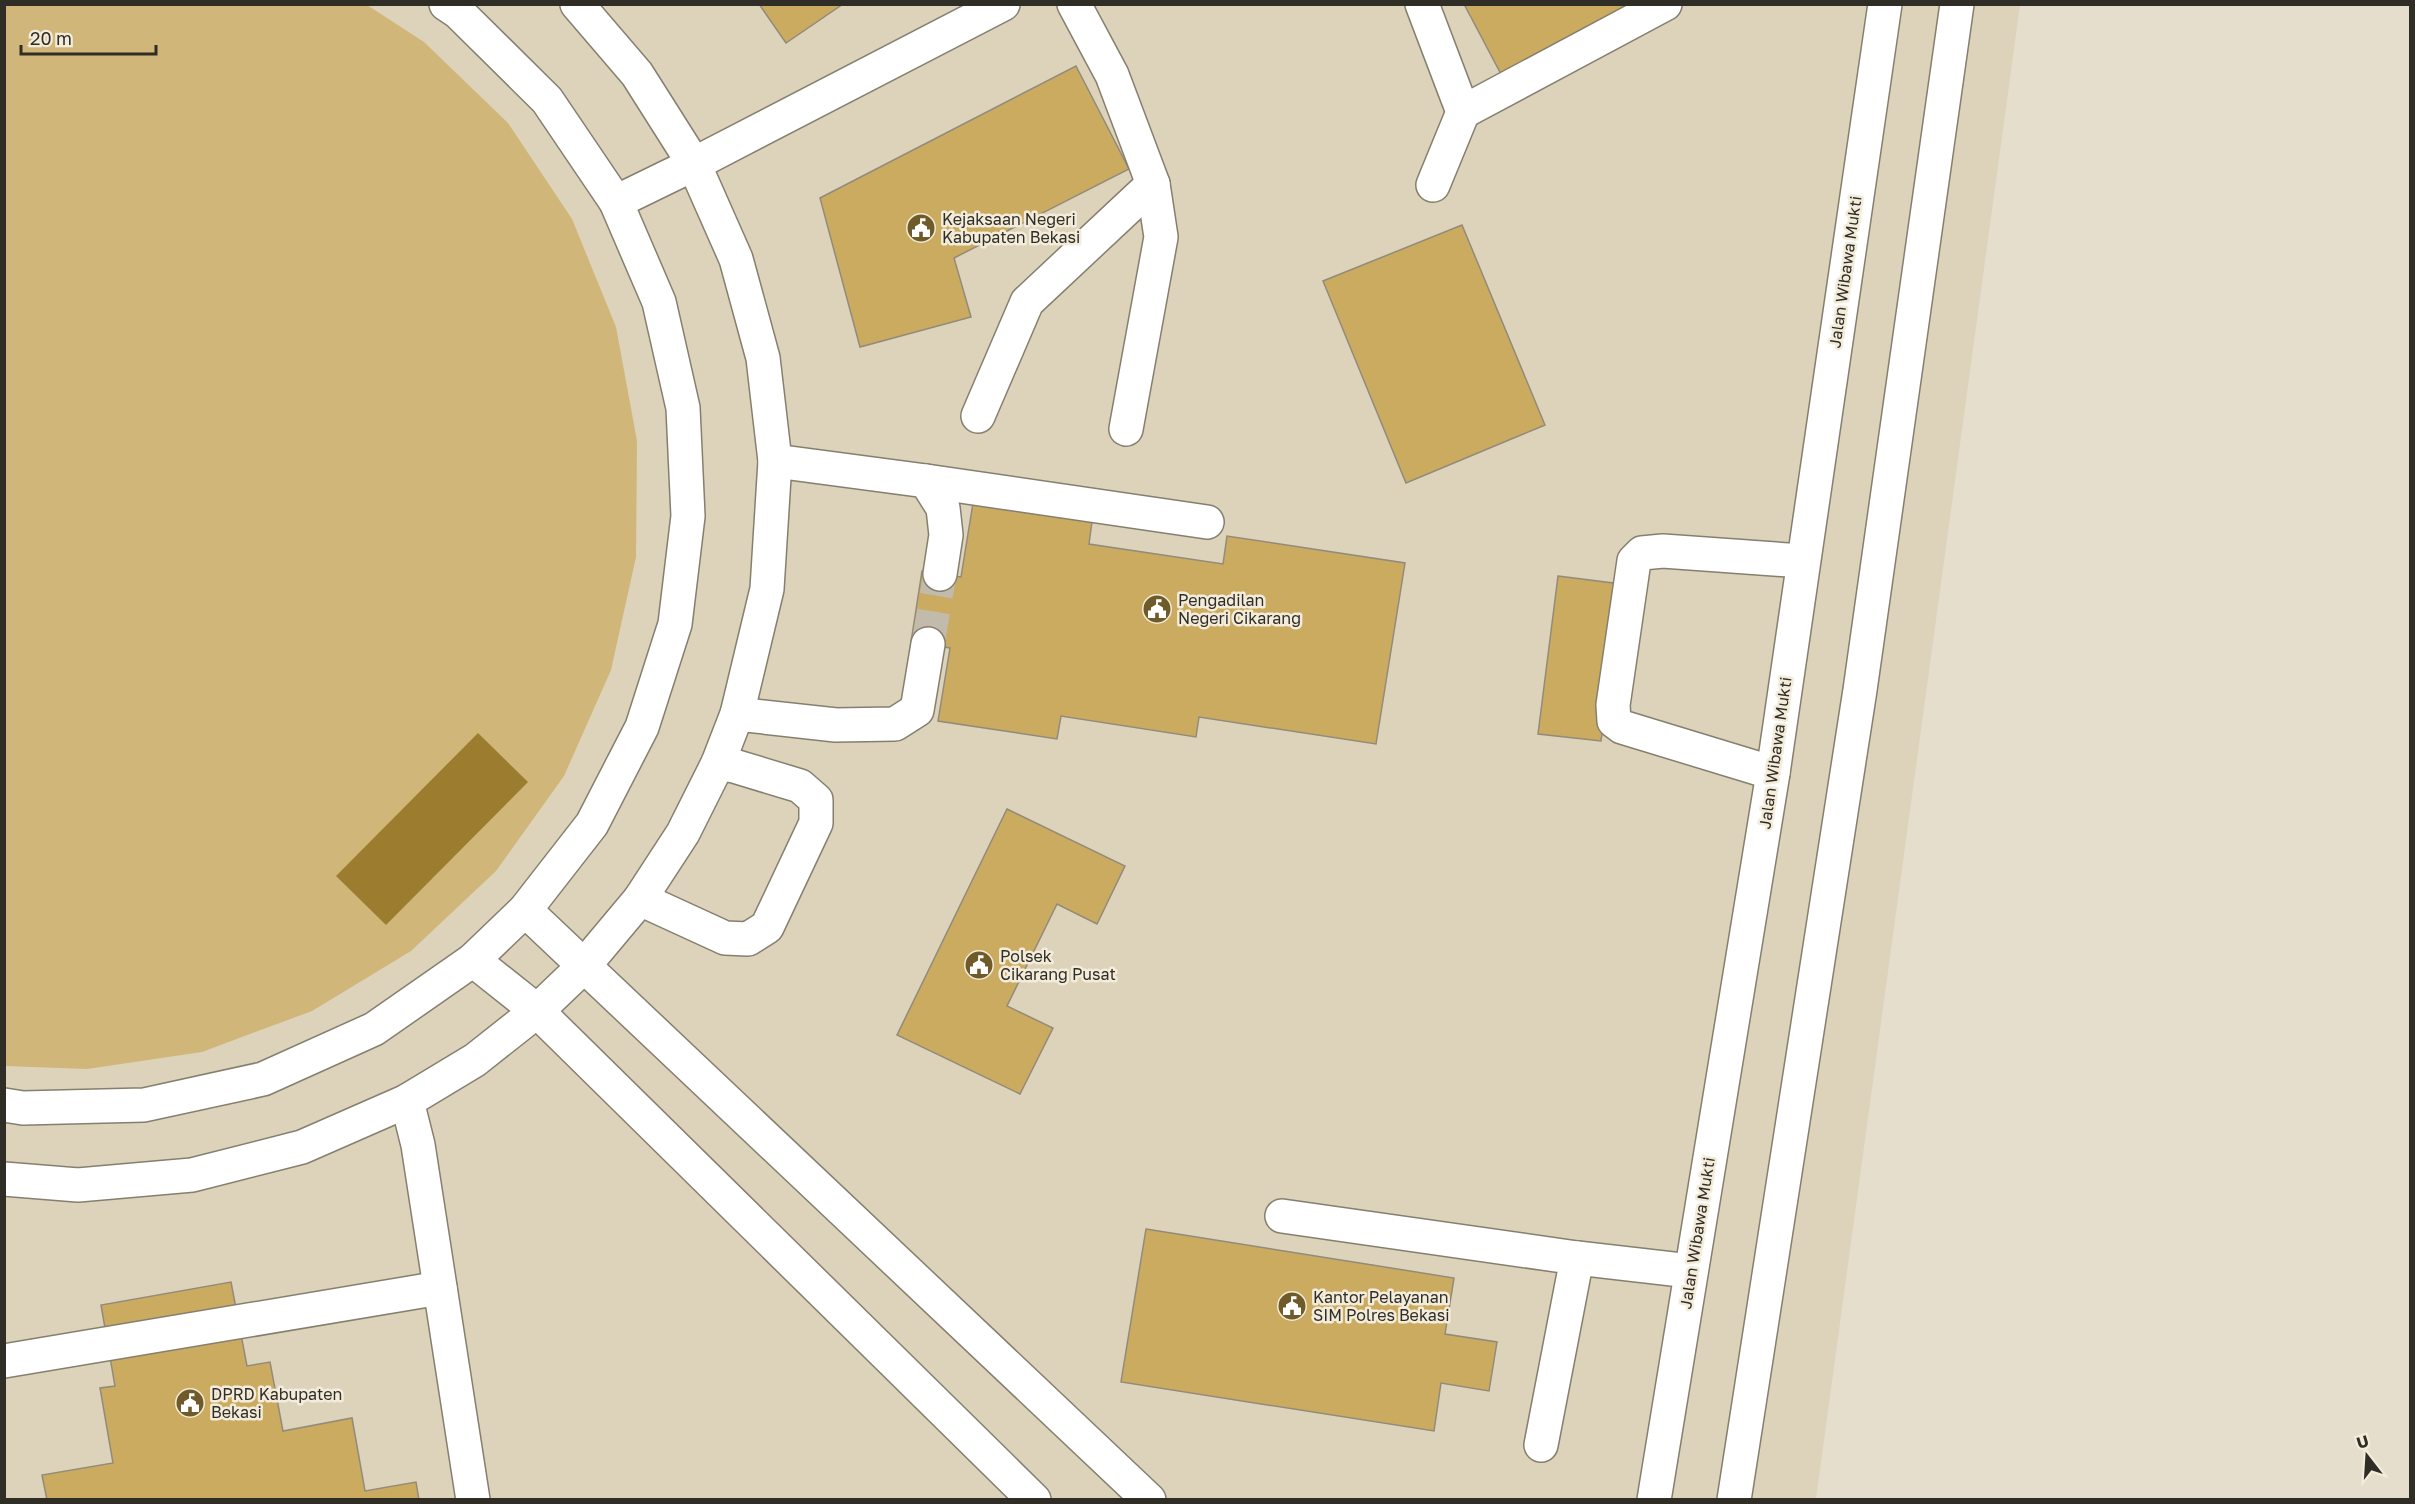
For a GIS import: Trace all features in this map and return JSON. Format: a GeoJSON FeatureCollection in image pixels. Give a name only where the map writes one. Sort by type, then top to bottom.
{"type":"FeatureCollection","features":[{"type":"Feature","properties":{"kind":"lane"},"geometry":{"type":"LineString","coordinates":[[4,1105],[23,1108],[144,1105],[263,1078],[374,1029],[473,960],[525,910],[592,824],[642,727],[675,624],[688,516],[683,408],[659,302],[616,202],[547,100],[458,12],[446,4]]}},
{"type":"Feature","properties":{"kind":"lane"},"geometry":{"type":"LineString","coordinates":[[4,1179],[78,1185],[192,1175],[302,1147],[407,1101],[475,1060],[537,1011],[583,967],[640,898],[683,833],[718,763],[737,714],[767,589],[775,461],[763,358],[736,259],[694,164],[637,74],[577,4]]}},
{"type":"Feature","properties":{"kind":"lane"},"geometry":{"type":"LineString","coordinates":[[616,202],[694,164],[958,15],[1004,4]]}},
{"type":"Feature","properties":{"kind":"lane"},"geometry":{"type":"LineString","coordinates":[[1074,4],[1112,75],[1153,184],[1161,237],[1126,429]]}},
{"type":"Feature","properties":{"kind":"lane"},"geometry":{"type":"LineString","coordinates":[[1422,4],[1463,112]]}},
{"type":"Feature","properties":{"kind":"lane"},"geometry":{"type":"LineString","coordinates":[[1433,185],[1463,112],[1665,4]]}},
{"type":"Feature","properties":{"kind":"lane","name":"Jalan Wibawa Mukti"},"geometry":{"type":"LineString","coordinates":[[1654,1500],[1773,773],[1802,561],[1885,4]]}},
{"type":"Feature","properties":{"kind":"lane"},"geometry":{"type":"LineString","coordinates":[[1734,1500],[1860,690],[1958,4]]}},
{"type":"Feature","properties":{"kind":"lane"},"geometry":{"type":"LineString","coordinates":[[978,416],[1027,302],[1153,184]]}},
{"type":"Feature","properties":{"kind":"lane"},"geometry":{"type":"LineString","coordinates":[[775,461],[926,480],[1207,522]]}},
{"type":"Feature","properties":{"kind":"lane"},"geometry":{"type":"LineString","coordinates":[[926,480],[943,508],[946,535],[940,574]]}},
{"type":"Feature","properties":{"kind":"lane"},"geometry":{"type":"LineString","coordinates":[[1773,773],[1622,728],[1614,721],[1613,705],[1637,556],[1642,553],[1663,551],[1802,561]]}},
{"type":"Feature","properties":{"kind":"lane"},"geometry":{"type":"LineString","coordinates":[[737,714],[836,725],[895,724],[917,710],[927,644]]}},
{"type":"Feature","properties":{"kind":"lane"},"geometry":{"type":"LineString","coordinates":[[640,898],[725,938],[748,939],[767,927],[816,823],[816,800],[800,786],[718,763]]}},
{"type":"Feature","properties":{"kind":"lane"},"geometry":{"type":"LineString","coordinates":[[525,910],[1149,1500]]}},
{"type":"Feature","properties":{"kind":"lane"},"geometry":{"type":"LineString","coordinates":[[473,960],[537,1011],[1034,1500]]}},
{"type":"Feature","properties":{"kind":"lane"},"geometry":{"type":"LineString","coordinates":[[407,1101],[418,1145],[473,1500]]}},
{"type":"Feature","properties":{"kind":"lane"},"geometry":{"type":"LineString","coordinates":[[1282,1216],[1576,1258],[1690,1271]]}},
{"type":"Feature","properties":{"kind":"lane"},"geometry":{"type":"LineString","coordinates":[[1541,1445],[1576,1258]]}},
{"type":"Feature","properties":{"kind":"lane"},"geometry":{"type":"LineString","coordinates":[[4,1361],[440,1288]]}},
{"type":"Feature","properties":{"kind":"shaded area"},"geometry":{"type":"Polygon","coordinates":[[[5,5],[2020,5],[1816,1499],[5,1500],[5,5]]]}},
{"type":"Feature","properties":{"kind":"shaded area"},"geometry":{"type":"Polygon","coordinates":[[[5,5],[367,5],[424,42],[508,123],[572,219],[616,327],[637,441],[636,557],[611,670],[564,776],[496,871],[411,951],[312,1011],[202,1052],[87,1069],[5,1066],[5,5]]]}},
{"type":"Feature","properties":{"kind":"shaded area"},"geometry":{"type":"Polygon","coordinates":[[[478,733],[528,782],[386,925],[336,876],[478,733]]]}},
{"type":"Feature","properties":{"kind":"building"},"geometry":{"type":"Polygon","coordinates":[[[759,4],[843,4],[786,43],[759,4]]]}},
{"type":"Feature","properties":{"kind":"building"},"geometry":{"type":"Polygon","coordinates":[[[1464,4],[1639,4],[1502,76],[1464,4]]]}},
{"type":"Feature","properties":{"kind":"building","name":"Kejaksaan Negeri Kabupaten Bekasi"},"geometry":{"type":"Polygon","coordinates":[[[1076,66],[1129,169],[954,258],[971,317],[860,347],[820,198],[1076,66]]]}},
{"type":"Feature","properties":{"kind":"building"},"geometry":{"type":"Polygon","coordinates":[[[1462,225],[1545,425],[1406,483],[1323,281],[1462,225]]]}},
{"type":"Feature","properties":{"kind":"building","name":"Pengadilan Negeri Cikarang"},"geometry":{"type":"Polygon","coordinates":[[[973,503],[1092,522],[1089,544],[1223,564],[1227,536],[1405,563],[1376,744],[1199,717],[1196,737],[1061,716],[1057,739],[938,721],[950,648],[911,642],[922,571],[961,577],[973,503]]]}},
{"type":"Feature","properties":{"kind":"building"},"geometry":{"type":"Polygon","coordinates":[[[1558,576],[1621,584],[1601,741],[1538,734],[1558,576]]]}},
{"type":"Feature","properties":{"kind":"building","name":"Polsek Cikarang Pusat"},"geometry":{"type":"Polygon","coordinates":[[[1007,809],[1125,866],[1097,924],[1057,904],[1007,1006],[1053,1028],[1020,1094],[897,1035],[1007,809]]]}},
{"type":"Feature","properties":{"kind":"building","name":"Kantor Pelayanan SIM Polres Bekasi"},"geometry":{"type":"Polygon","coordinates":[[[1146,1229],[1454,1278],[1445,1334],[1497,1342],[1489,1391],[1441,1383],[1434,1431],[1121,1382],[1146,1229]]]}},
{"type":"Feature","properties":{"kind":"building","name":"DPRD Kabupaten Bekasi"},"geometry":{"type":"Polygon","coordinates":[[[231,1282],[247,1366],[270,1362],[283,1431],[352,1418],[365,1491],[416,1482],[419,1500],[47,1500],[42,1475],[113,1463],[100,1388],[115,1386],[101,1305],[231,1282]]]}},
{"type":"Feature","properties":{"kind":"tunnel"},"geometry":{"type":"LineString","coordinates":[[928,644],[940,574]]}},
{"type":"Feature","properties":{"kind":"place","name":"Kejaksaan Negeri Kabupaten Bekasi"},"geometry":{"type":"Point","coordinates":[921,228]}},
{"type":"Feature","properties":{"kind":"place","name":"Pengadilan Negeri Cikarang"},"geometry":{"type":"Point","coordinates":[1157,609]}},
{"type":"Feature","properties":{"kind":"place","name":"Polsek Cikarang Pusat"},"geometry":{"type":"Point","coordinates":[979,965]}},
{"type":"Feature","properties":{"kind":"place","name":"Kantor Pelayanan SIM Polres Bekasi"},"geometry":{"type":"Point","coordinates":[1292,1306]}},
{"type":"Feature","properties":{"kind":"place","name":"DPRD Kabupaten Bekasi"},"geometry":{"type":"Point","coordinates":[190,1403]}}]}
